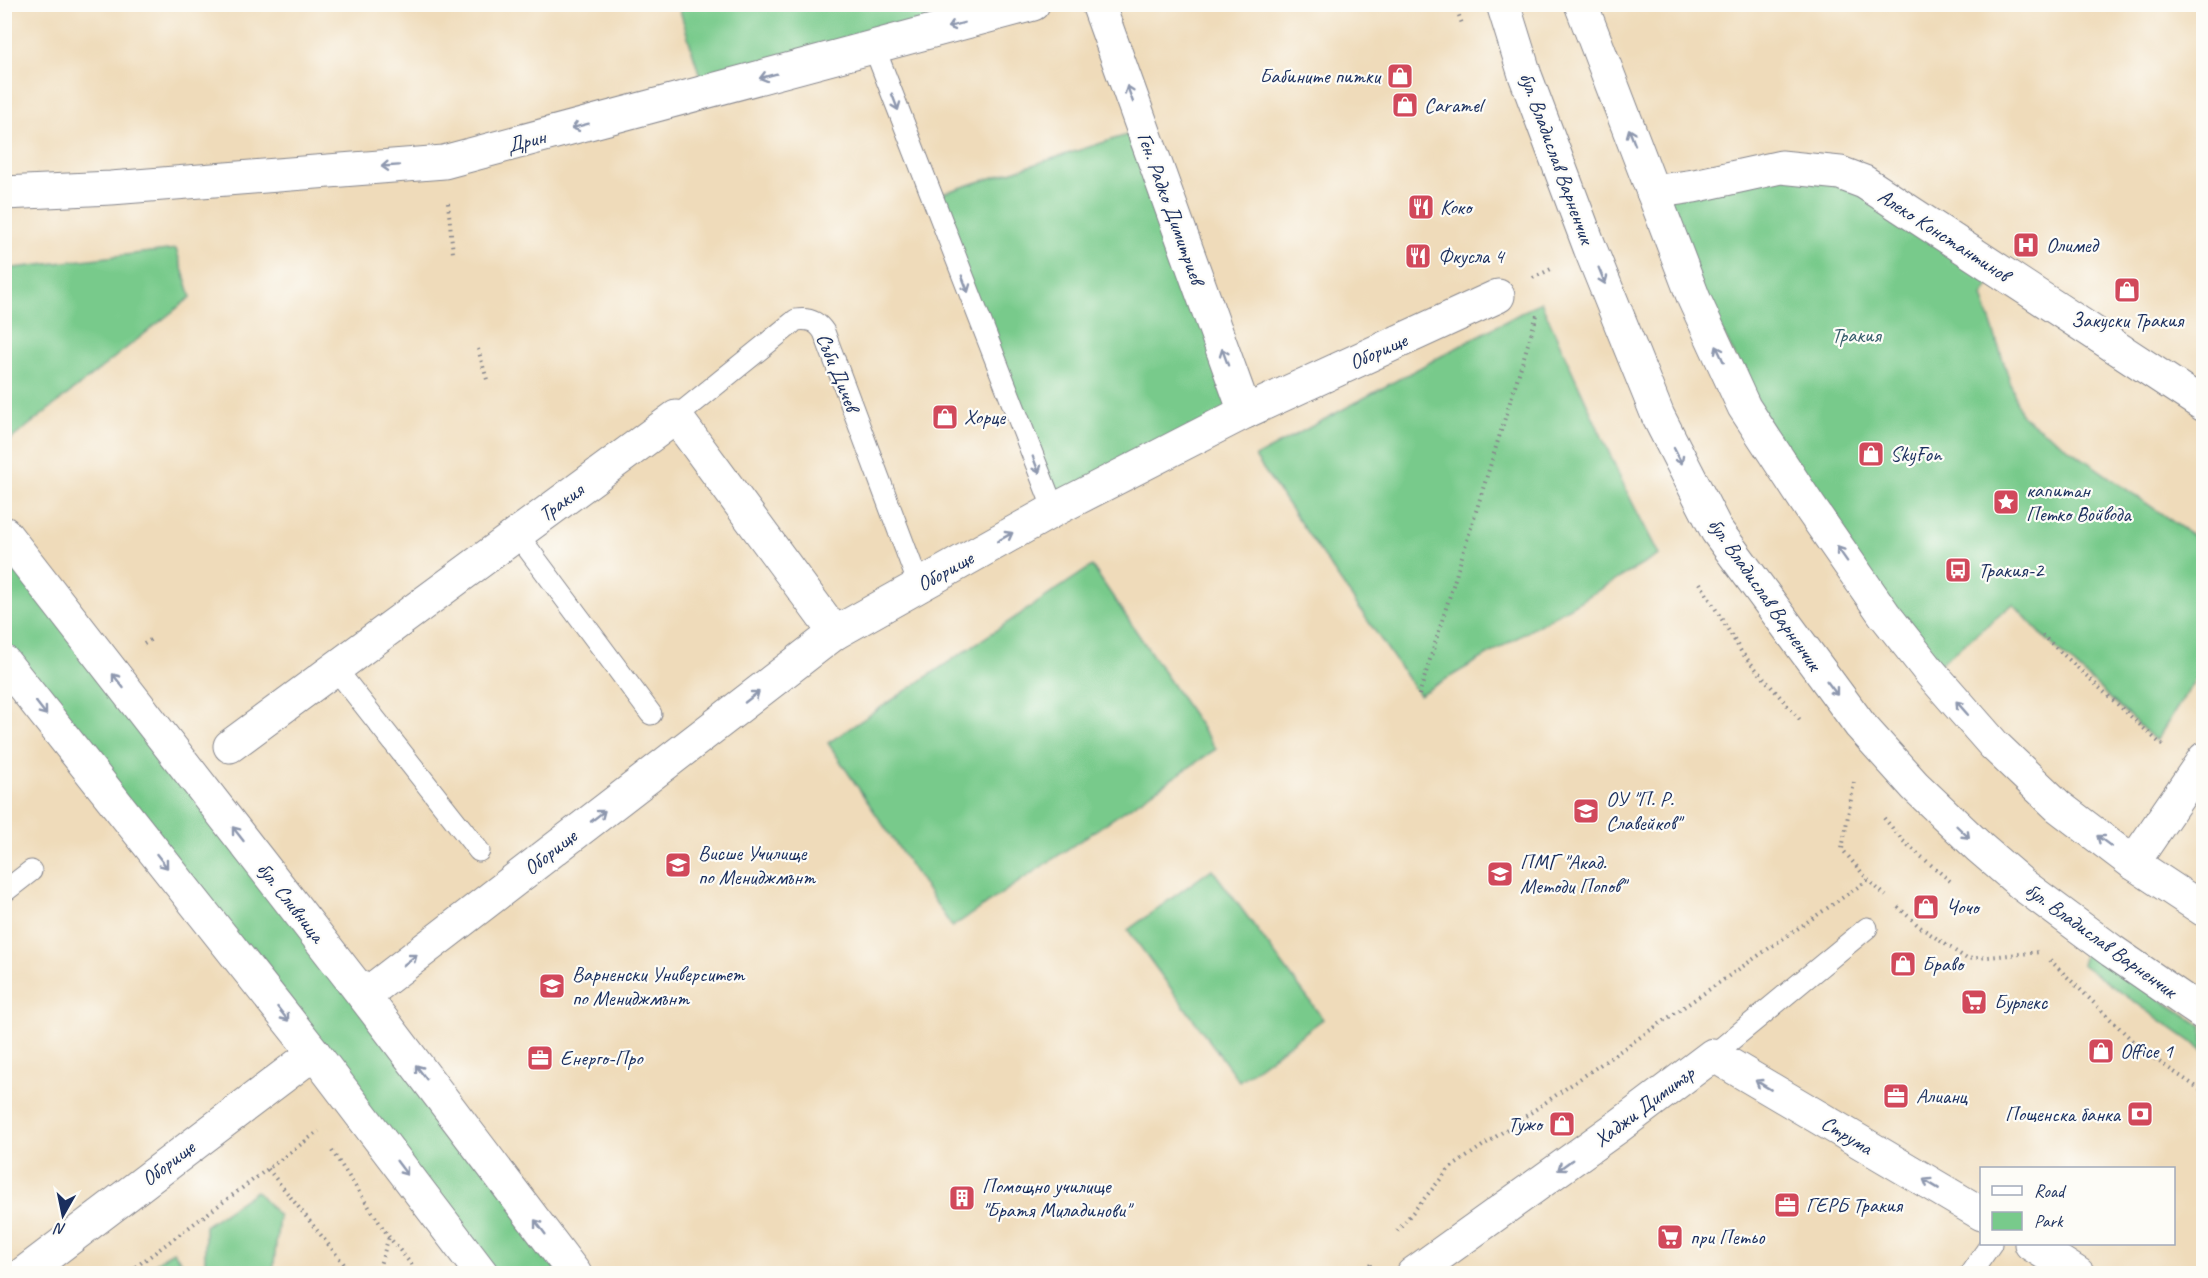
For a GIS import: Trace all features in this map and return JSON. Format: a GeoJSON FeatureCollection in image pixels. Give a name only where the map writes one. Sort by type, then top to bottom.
{"type":"FeatureCollection","features":[{"type":"Feature","properties":{"kind":"street","name":"Дрин"},"geometry":{"type":"LineString","coordinates":[[4,193],[111,188],[444,162],[1033,4]]}},
{"type":"Feature","properties":{"kind":"street","name":"Ген. Радко Димитриев"},"geometry":{"type":"LineString","coordinates":[[1098,4],[1245,412]]}},
{"type":"Feature","properties":{"kind":"street","name":"бул. Владислав Варненчик"},"geometry":{"type":"LineString","coordinates":[[1503,4],[1525,75],[1590,248],[1658,416],[1717,531],[1860,725],[1915,786],[2023,885],[2112,951],[2204,1014]]}},
{"type":"Feature","properties":{"kind":"street"},"geometry":{"type":"LineString","coordinates":[[1581,4],[1694,299],[1744,407],[1811,509],[1884,614],[1994,745],[2058,806],[2133,863],[2204,910]]}},
{"type":"Feature","properties":{"kind":"street","name":"Алеко Константинов"},"geometry":{"type":"LineString","coordinates":[[1653,192],[1781,167],[1840,173],[1864,182],[2204,405]]}},
{"type":"Feature","properties":{"kind":"street","name":"Оборище"},"geometry":{"type":"LineString","coordinates":[[363,996],[835,633],[1054,510],[1245,412],[1498,296]]}},
{"type":"Feature","properties":{"kind":"street"},"geometry":{"type":"LineString","coordinates":[[676,417],[835,633]]}},
{"type":"Feature","properties":{"kind":"street","name":"Тракия"},"geometry":{"type":"LineString","coordinates":[[230,746],[676,417]]}},
{"type":"Feature","properties":{"kind":"street","name":"бул. Сливница"},"geometry":{"type":"LineString","coordinates":[[4,533],[575,1274]]}},
{"type":"Feature","properties":{"kind":"street"},"geometry":{"type":"LineString","coordinates":[[4,662],[314,1053],[482,1274]]}},
{"type":"Feature","properties":{"kind":"street"},"geometry":{"type":"LineString","coordinates":[[2133,863],[2204,759]]}},
{"type":"Feature","properties":{"kind":"street","name":"Оборище"},"geometry":{"type":"LineString","coordinates":[[23,1274],[314,1053]]}},
{"type":"Feature","properties":{"kind":"street","name":"Струма"},"geometry":{"type":"LineString","coordinates":[[1713,1055],[1980,1213]]}},
{"type":"Feature","properties":{"kind":"street","name":"Хаджи Димитър"},"geometry":{"type":"LineString","coordinates":[[1413,1274],[1619,1126],[1713,1055]]}},
{"type":"Feature","properties":{"kind":"street"},"geometry":{"type":"LineString","coordinates":[[2033,1245],[2078,1274]]}},
{"type":"Feature","properties":{"kind":"lane"},"geometry":{"type":"LineString","coordinates":[[874,47],[1054,510]]}},
{"type":"Feature","properties":{"kind":"lane","name":"Съби Дичев"},"geometry":{"type":"LineString","coordinates":[[676,417],[796,320],[815,322],[824,332],[919,585]]}},
{"type":"Feature","properties":{"kind":"lane"},"geometry":{"type":"LineString","coordinates":[[517,534],[651,714]]}},
{"type":"Feature","properties":{"kind":"lane"},"geometry":{"type":"LineString","coordinates":[[335,668],[479,851]]}},
{"type":"Feature","properties":{"kind":"lane"},"geometry":{"type":"LineString","coordinates":[[4,892],[31,871]]}},
{"type":"Feature","properties":{"kind":"lane","name":"Хаджи Димитър"},"geometry":{"type":"LineString","coordinates":[[1713,1055],[1867,928]]}},
{"type":"Feature","properties":{"kind":"lane"},"geometry":{"type":"LineString","coordinates":[[1970,1274],[1990,1245]]}},
{"type":"Feature","properties":{"kind":"path"},"geometry":{"type":"LineString","coordinates":[[444,162],[453,253]]}},
{"type":"Feature","properties":{"kind":"path"},"geometry":{"type":"LineString","coordinates":[[1498,296],[1590,248]]}},
{"type":"Feature","properties":{"kind":"path"},"geometry":{"type":"LineString","coordinates":[[1419,695],[1538,313]]}},
{"type":"Feature","properties":{"kind":"path"},"geometry":{"type":"LineString","coordinates":[[478,349],[488,383]]}},
{"type":"Feature","properties":{"kind":"path"},"geometry":{"type":"LineString","coordinates":[[2042,635],[2156,741]]}},
{"type":"Feature","properties":{"kind":"path"},"geometry":{"type":"LineString","coordinates":[[1854,782],[1842,849],[1868,880],[1920,927],[1967,959],[2041,952],[2143,1051],[2204,1092]]}},
{"type":"Feature","properties":{"kind":"path"},"geometry":{"type":"LineString","coordinates":[[1391,1239],[1449,1169],[1868,880]]}},
{"type":"Feature","properties":{"kind":"path"},"geometry":{"type":"LineString","coordinates":[[126,1274],[319,1131],[278,1080]]}},
{"type":"Feature","properties":{"kind":"path"},"geometry":{"type":"LineString","coordinates":[[332,1151],[389,1237],[411,1264],[414,1274]]}},
{"type":"Feature","properties":{"kind":"path"},"geometry":{"type":"LineString","coordinates":[[268,1169],[352,1274]]}},
{"type":"Feature","properties":{"kind":"path"},"geometry":{"type":"LineString","coordinates":[[377,1274],[389,1237]]}},
{"type":"Feature","properties":{"kind":"path"},"geometry":{"type":"LineString","coordinates":[[1362,1274],[1377,1256]]}},
{"type":"Feature","properties":{"kind":"green space"},"geometry":{"type":"Polygon","coordinates":[[[678,4],[1033,5],[705,93],[678,4]]]}},
{"type":"Feature","properties":{"kind":"green space"},"geometry":{"type":"Polygon","coordinates":[[[1143,130],[1245,412],[1054,510],[931,197],[1143,130]]]}},
{"type":"Feature","properties":{"kind":"green space","name":"Тракия"},"geometry":{"type":"Polygon","coordinates":[[[1812,169],[1998,270],[1982,296],[2021,415],[2203,543],[2203,667],[2156,741],[2042,635],[2013,604],[1930,672],[1811,509],[1653,192],[1812,169]]]}},
{"type":"Feature","properties":{"kind":"green space"},"geometry":{"type":"Polygon","coordinates":[[[176,249],[191,297],[5,444],[5,269],[176,249]]]}},
{"type":"Feature","properties":{"kind":"green space"},"geometry":{"type":"Polygon","coordinates":[[[1541,302],[1626,490],[1659,555],[1419,695],[1255,457],[1541,302]]]}},
{"type":"Feature","properties":{"kind":"green space"},"geometry":{"type":"Polygon","coordinates":[[[4,533],[573,1273],[476,1273],[5,666],[4,533]]]}},
{"type":"Feature","properties":{"kind":"green space"},"geometry":{"type":"Polygon","coordinates":[[[1092,566],[1216,749],[952,927],[828,743],[1092,566]]]}},
{"type":"Feature","properties":{"kind":"green space"},"geometry":{"type":"Polygon","coordinates":[[[1212,869],[1323,1019],[1239,1081],[1128,930],[1212,869]]]}},
{"type":"Feature","properties":{"kind":"green space"},"geometry":{"type":"Polygon","coordinates":[[[2085,950],[2203,1027],[2203,1050],[2081,964],[2085,950]]]}},
{"type":"Feature","properties":{"kind":"green space"},"geometry":{"type":"Polygon","coordinates":[[[256,1191],[279,1216],[273,1273],[205,1273],[205,1226],[256,1191]]]}},
{"type":"Feature","properties":{"kind":"green space"},"geometry":{"type":"Polygon","coordinates":[[[173,1251],[190,1273],[142,1273],[173,1251]]]}},
{"type":"Feature","properties":{"kind":"place","name":"Бабините питки"},"geometry":{"type":"Point","coordinates":[1400,76]}},
{"type":"Feature","properties":{"kind":"place","name":"Caramel"},"geometry":{"type":"Point","coordinates":[1405,105]}},
{"type":"Feature","properties":{"kind":"place","name":"Коко"},"geometry":{"type":"Point","coordinates":[1421,207]}},
{"type":"Feature","properties":{"kind":"place","name":"Олимед"},"geometry":{"type":"Point","coordinates":[2026,245]}},
{"type":"Feature","properties":{"kind":"place","name":"Фкусла 4"},"geometry":{"type":"Point","coordinates":[1418,256]}},
{"type":"Feature","properties":{"kind":"place","name":"Закуски Тракия"},"geometry":{"type":"Point","coordinates":[2127,290]}},
{"type":"Feature","properties":{"kind":"place","name":"Хорце"},"geometry":{"type":"Point","coordinates":[945,417]}},
{"type":"Feature","properties":{"kind":"place","name":"SkyFon"},"geometry":{"type":"Point","coordinates":[1871,454]}},
{"type":"Feature","properties":{"kind":"place","name":"капитан Петко Войвода"},"geometry":{"type":"Point","coordinates":[2006,502]}},
{"type":"Feature","properties":{"kind":"place","name":"Тракия-2"},"geometry":{"type":"Point","coordinates":[1958,570]}},
{"type":"Feature","properties":{"kind":"place","name":"ОУ \"П. Р. Славейков\""},"geometry":{"type":"Point","coordinates":[1586,811]}},
{"type":"Feature","properties":{"kind":"place","name":"Висше Училище по Мениджмънт"},"geometry":{"type":"Point","coordinates":[678,865]}},
{"type":"Feature","properties":{"kind":"place","name":"ПМГ \"Акад. Методи Попов\""},"geometry":{"type":"Point","coordinates":[1500,874]}},
{"type":"Feature","properties":{"kind":"place","name":"Чочо"},"geometry":{"type":"Point","coordinates":[1926,907]}},
{"type":"Feature","properties":{"kind":"place","name":"Браво"},"geometry":{"type":"Point","coordinates":[1903,964]}},
{"type":"Feature","properties":{"kind":"place","name":"Варненски Университет по Мениджмънт"},"geometry":{"type":"Point","coordinates":[552,986]}},
{"type":"Feature","properties":{"kind":"place","name":"Бурлекс"},"geometry":{"type":"Point","coordinates":[1974,1002]}},
{"type":"Feature","properties":{"kind":"place","name":"Office 1"},"geometry":{"type":"Point","coordinates":[2101,1051]}},
{"type":"Feature","properties":{"kind":"place","name":"Енерго-Про"},"geometry":{"type":"Point","coordinates":[540,1058]}},
{"type":"Feature","properties":{"kind":"place","name":"Алианц"},"geometry":{"type":"Point","coordinates":[1896,1096]}},
{"type":"Feature","properties":{"kind":"place","name":"Пощенска банка"},"geometry":{"type":"Point","coordinates":[2140,1114]}},
{"type":"Feature","properties":{"kind":"place","name":"Тужо"},"geometry":{"type":"Point","coordinates":[1562,1124]}},
{"type":"Feature","properties":{"kind":"place","name":"Помощно училище \"Братя Миладинови\""},"geometry":{"type":"Point","coordinates":[962,1198]}},
{"type":"Feature","properties":{"kind":"place","name":"ГЕРБ Тракия"},"geometry":{"type":"Point","coordinates":[1787,1205]}},
{"type":"Feature","properties":{"kind":"place","name":"при Петьо"},"geometry":{"type":"Point","coordinates":[1670,1237]}}]}
